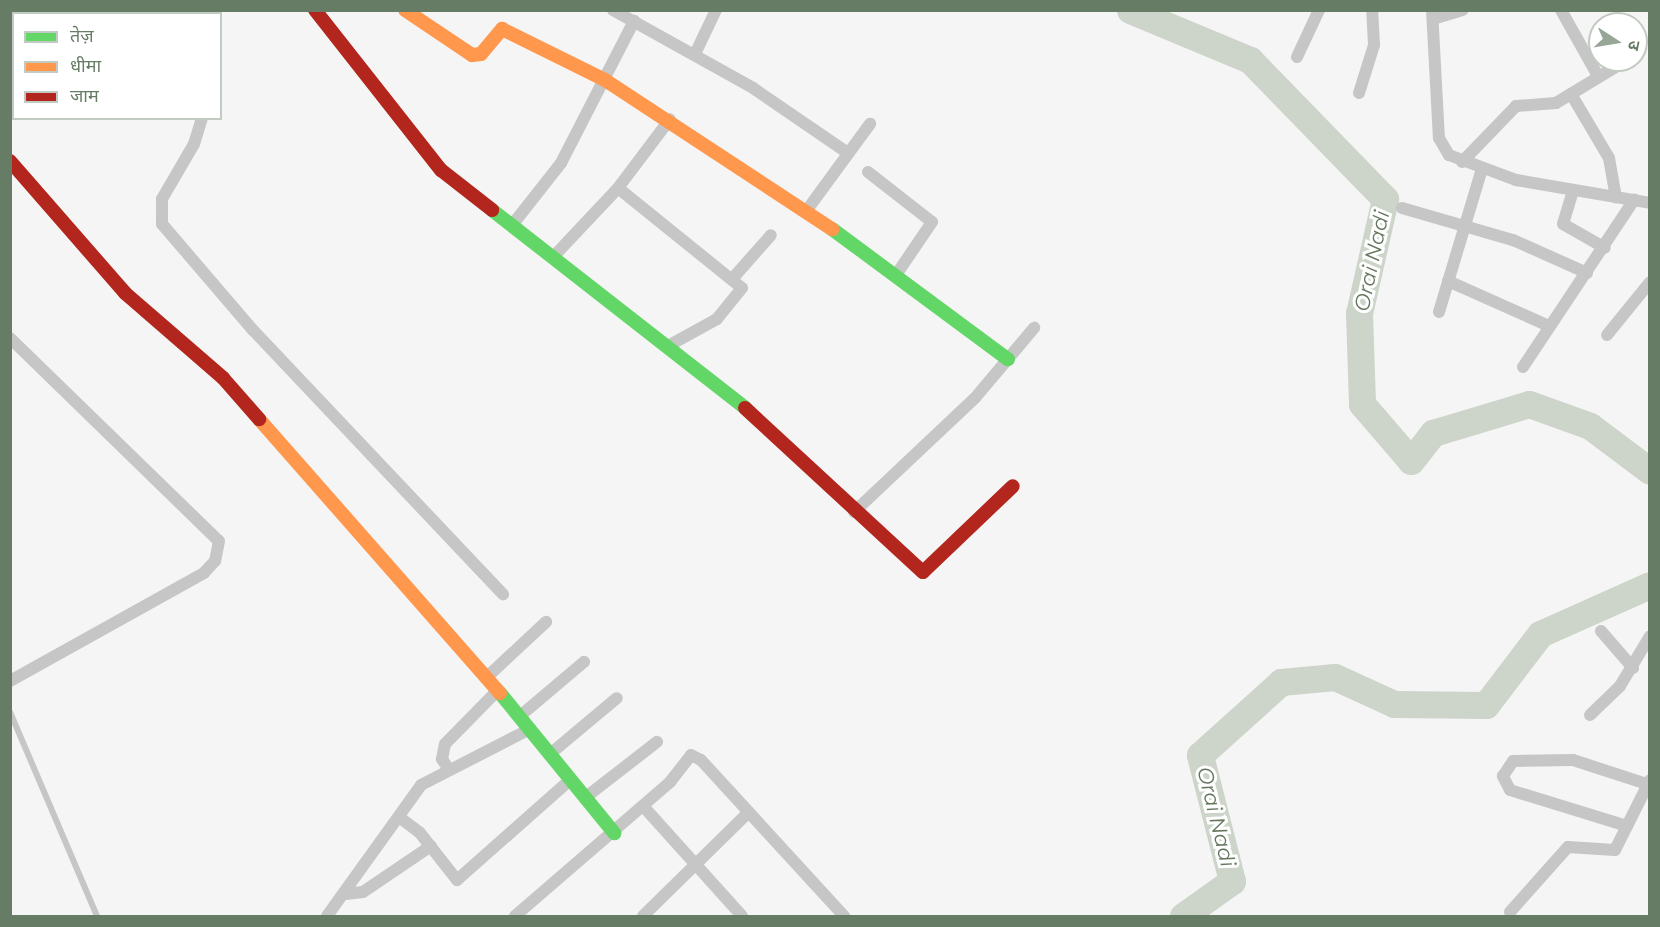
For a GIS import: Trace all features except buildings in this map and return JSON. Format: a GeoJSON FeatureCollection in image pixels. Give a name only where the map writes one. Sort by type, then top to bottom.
{"type":"FeatureCollection","features":[{"type":"Feature","properties":{"kind":"street"},"geometry":{"type":"LineString","coordinates":[[405,10],[472,55],[481,54],[502,29],[605,80],[670,119],[807,210],[1008,359]]}},
{"type":"Feature","properties":{"kind":"street"},"geometry":{"type":"LineString","coordinates":[[613,10],[695,54],[848,153]]}},
{"type":"Feature","properties":{"kind":"street"},"geometry":{"type":"LineString","coordinates":[[695,54],[716,10]]}},
{"type":"Feature","properties":{"kind":"street"},"geometry":{"type":"LineString","coordinates":[[1297,57],[1319,10]]}},
{"type":"Feature","properties":{"kind":"street"},"geometry":{"type":"LineString","coordinates":[[1359,93],[1374,45],[1371,11],[1378,10]]}},
{"type":"Feature","properties":{"kind":"street"},"geometry":{"type":"LineString","coordinates":[[1463,10],[1432,15],[1439,138],[1449,155],[1482,168],[1573,191],[1650,203]]}},
{"type":"Feature","properties":{"kind":"street"},"geometry":{"type":"LineString","coordinates":[[1561,10],[1598,76]]}},
{"type":"Feature","properties":{"kind":"street"},"geometry":{"type":"LineString","coordinates":[[316,11],[441,170],[734,398],[854,512],[916,566],[929,571],[1013,486]]}},
{"type":"Feature","properties":{"kind":"street"},"geometry":{"type":"LineString","coordinates":[[513,224],[561,163],[634,21]]}},
{"type":"Feature","properties":{"kind":"street"},"geometry":{"type":"LineString","coordinates":[[1462,162],[1516,106],[1547,105],[1571,94],[1605,72]]}},
{"type":"Feature","properties":{"kind":"street"},"geometry":{"type":"LineString","coordinates":[[1571,94],[1609,158],[1616,197]]}},
{"type":"Feature","properties":{"kind":"street"},"geometry":{"type":"LineString","coordinates":[[554,256],[618,188],[670,119]]}},
{"type":"Feature","properties":{"kind":"street"},"geometry":{"type":"LineString","coordinates":[[201,120],[194,144],[162,199],[162,224],[253,330],[503,594]]}},
{"type":"Feature","properties":{"kind":"street"},"geometry":{"type":"LineString","coordinates":[[807,210],[870,124]]}},
{"type":"Feature","properties":{"kind":"street"},"geometry":{"type":"LineString","coordinates":[[10,160],[125,293],[223,378],[487,677],[614,833]]}},
{"type":"Feature","properties":{"kind":"street"},"geometry":{"type":"LineString","coordinates":[[1438,312],[1482,168]]}},
{"type":"Feature","properties":{"kind":"street"},"geometry":{"type":"LineString","coordinates":[[868,172],[932,222],[896,275]]}},
{"type":"Feature","properties":{"kind":"street"},"geometry":{"type":"LineString","coordinates":[[618,188],[733,278],[742,288],[741,294],[717,319],[669,346]]}},
{"type":"Feature","properties":{"kind":"street"},"geometry":{"type":"LineString","coordinates":[[1573,191],[1563,224],[1605,248]]}},
{"type":"Feature","properties":{"kind":"street"},"geometry":{"type":"LineString","coordinates":[[1523,367],[1549,326],[1605,248],[1634,200]]}},
{"type":"Feature","properties":{"kind":"street"},"geometry":{"type":"LineString","coordinates":[[1402,208],[1466,224],[1587,273]]}},
{"type":"Feature","properties":{"kind":"street"},"geometry":{"type":"LineString","coordinates":[[733,278],[771,235]]}},
{"type":"Feature","properties":{"kind":"street"},"geometry":{"type":"LineString","coordinates":[[1448,281],[1549,326]]}},
{"type":"Feature","properties":{"kind":"street"},"geometry":{"type":"LineString","coordinates":[[1607,335],[1650,282]]}},
{"type":"Feature","properties":{"kind":"street"},"geometry":{"type":"LineString","coordinates":[[854,512],[1008,359],[1034,328]]}},
{"type":"Feature","properties":{"kind":"street"},"geometry":{"type":"LineString","coordinates":[[10,339],[219,541],[215,561],[204,573],[10,681]]}},
{"type":"Feature","properties":{"kind":"street"},"geometry":{"type":"LineString","coordinates":[[487,677],[546,622]]}},
{"type":"Feature","properties":{"kind":"street"},"geometry":{"type":"LineString","coordinates":[[1601,631],[1633,668]]}},
{"type":"Feature","properties":{"kind":"street"},"geometry":{"type":"LineString","coordinates":[[1590,715],[1633,668],[1650,636]]}},
{"type":"Feature","properties":{"kind":"street"},"geometry":{"type":"LineString","coordinates":[[520,716],[584,662]]}},
{"type":"Feature","properties":{"kind":"street"},"geometry":{"type":"LineString","coordinates":[[448,768],[441,752],[445,744],[498,690]]}},
{"type":"Feature","properties":{"kind":"street"},"geometry":{"type":"LineString","coordinates":[[550,754],[617,698]]}},
{"type":"Feature","properties":{"kind":"street"},"geometry":{"type":"LineString","coordinates":[[327,916],[346,894],[421,785],[448,768],[530,729]]}},
{"type":"Feature","properties":{"kind":"street"},"geometry":{"type":"LineString","coordinates":[[586,797],[657,742]]}},
{"type":"Feature","properties":{"kind":"street"},"geometry":{"type":"LineString","coordinates":[[515,916],[614,833],[643,806],[690,755],[702,760],[844,916]]}},
{"type":"Feature","properties":{"kind":"street"},"geometry":{"type":"LineString","coordinates":[[1510,912],[1568,846],[1610,853],[1627,826],[1648,782],[1573,760],[1514,761],[1503,776],[1510,790],[1627,826]]}},
{"type":"Feature","properties":{"kind":"street"},"geometry":{"type":"LineString","coordinates":[[399,817],[431,846],[453,879],[462,879],[571,779]]}},
{"type":"Feature","properties":{"kind":"street"},"geometry":{"type":"LineString","coordinates":[[643,806],[737,915]]}},
{"type":"Feature","properties":{"kind":"street"},"geometry":{"type":"LineString","coordinates":[[643,916],[749,812]]}},
{"type":"Feature","properties":{"kind":"street"},"geometry":{"type":"LineString","coordinates":[[346,894],[363,892],[431,846]]}},
{"type":"Feature","properties":{"kind":"lane"},"geometry":{"type":"LineString","coordinates":[[10,712],[97,916]]}},
{"type":"Feature","properties":{"kind":"waterway","name":"Orai Nadi"},"geometry":{"type":"LineString","coordinates":[[1130,10],[1250,60],[1385,199],[1359,313],[1362,404],[1411,461],[1433,433],[1529,404],[1590,426],[1650,471]]}},
{"type":"Feature","properties":{"kind":"waterway","name":"Orai Nadi"},"geometry":{"type":"LineString","coordinates":[[1183,916],[1232,881],[1200,755],[1281,682],[1335,677],[1394,704],[1486,705],[1540,634],[1650,585]]}},
{"type":"Feature","properties":{"kind":"traffic: fast"},"geometry":{"type":"LineString","coordinates":[[492,210],[745,408]]}},
{"type":"Feature","properties":{"kind":"traffic: fast"},"geometry":{"type":"LineString","coordinates":[[832,229],[1008,359]]}},
{"type":"Feature","properties":{"kind":"traffic: fast"},"geometry":{"type":"LineString","coordinates":[[500,693],[614,833]]}},
{"type":"Feature","properties":{"kind":"traffic: slow"},"geometry":{"type":"LineString","coordinates":[[405,10],[472,55],[481,54],[502,29],[605,80],[832,229]]}},
{"type":"Feature","properties":{"kind":"traffic: slow"},"geometry":{"type":"LineString","coordinates":[[259,419],[500,693]]}},
{"type":"Feature","properties":{"kind":"traffic: jam"},"geometry":{"type":"LineString","coordinates":[[315,10],[441,170],[492,210]]}},
{"type":"Feature","properties":{"kind":"traffic: jam"},"geometry":{"type":"LineString","coordinates":[[10,161],[125,293],[223,378],[259,419]]}},
{"type":"Feature","properties":{"kind":"traffic: jam"},"geometry":{"type":"LineString","coordinates":[[745,408],[923,572],[1013,486]]}}]}
